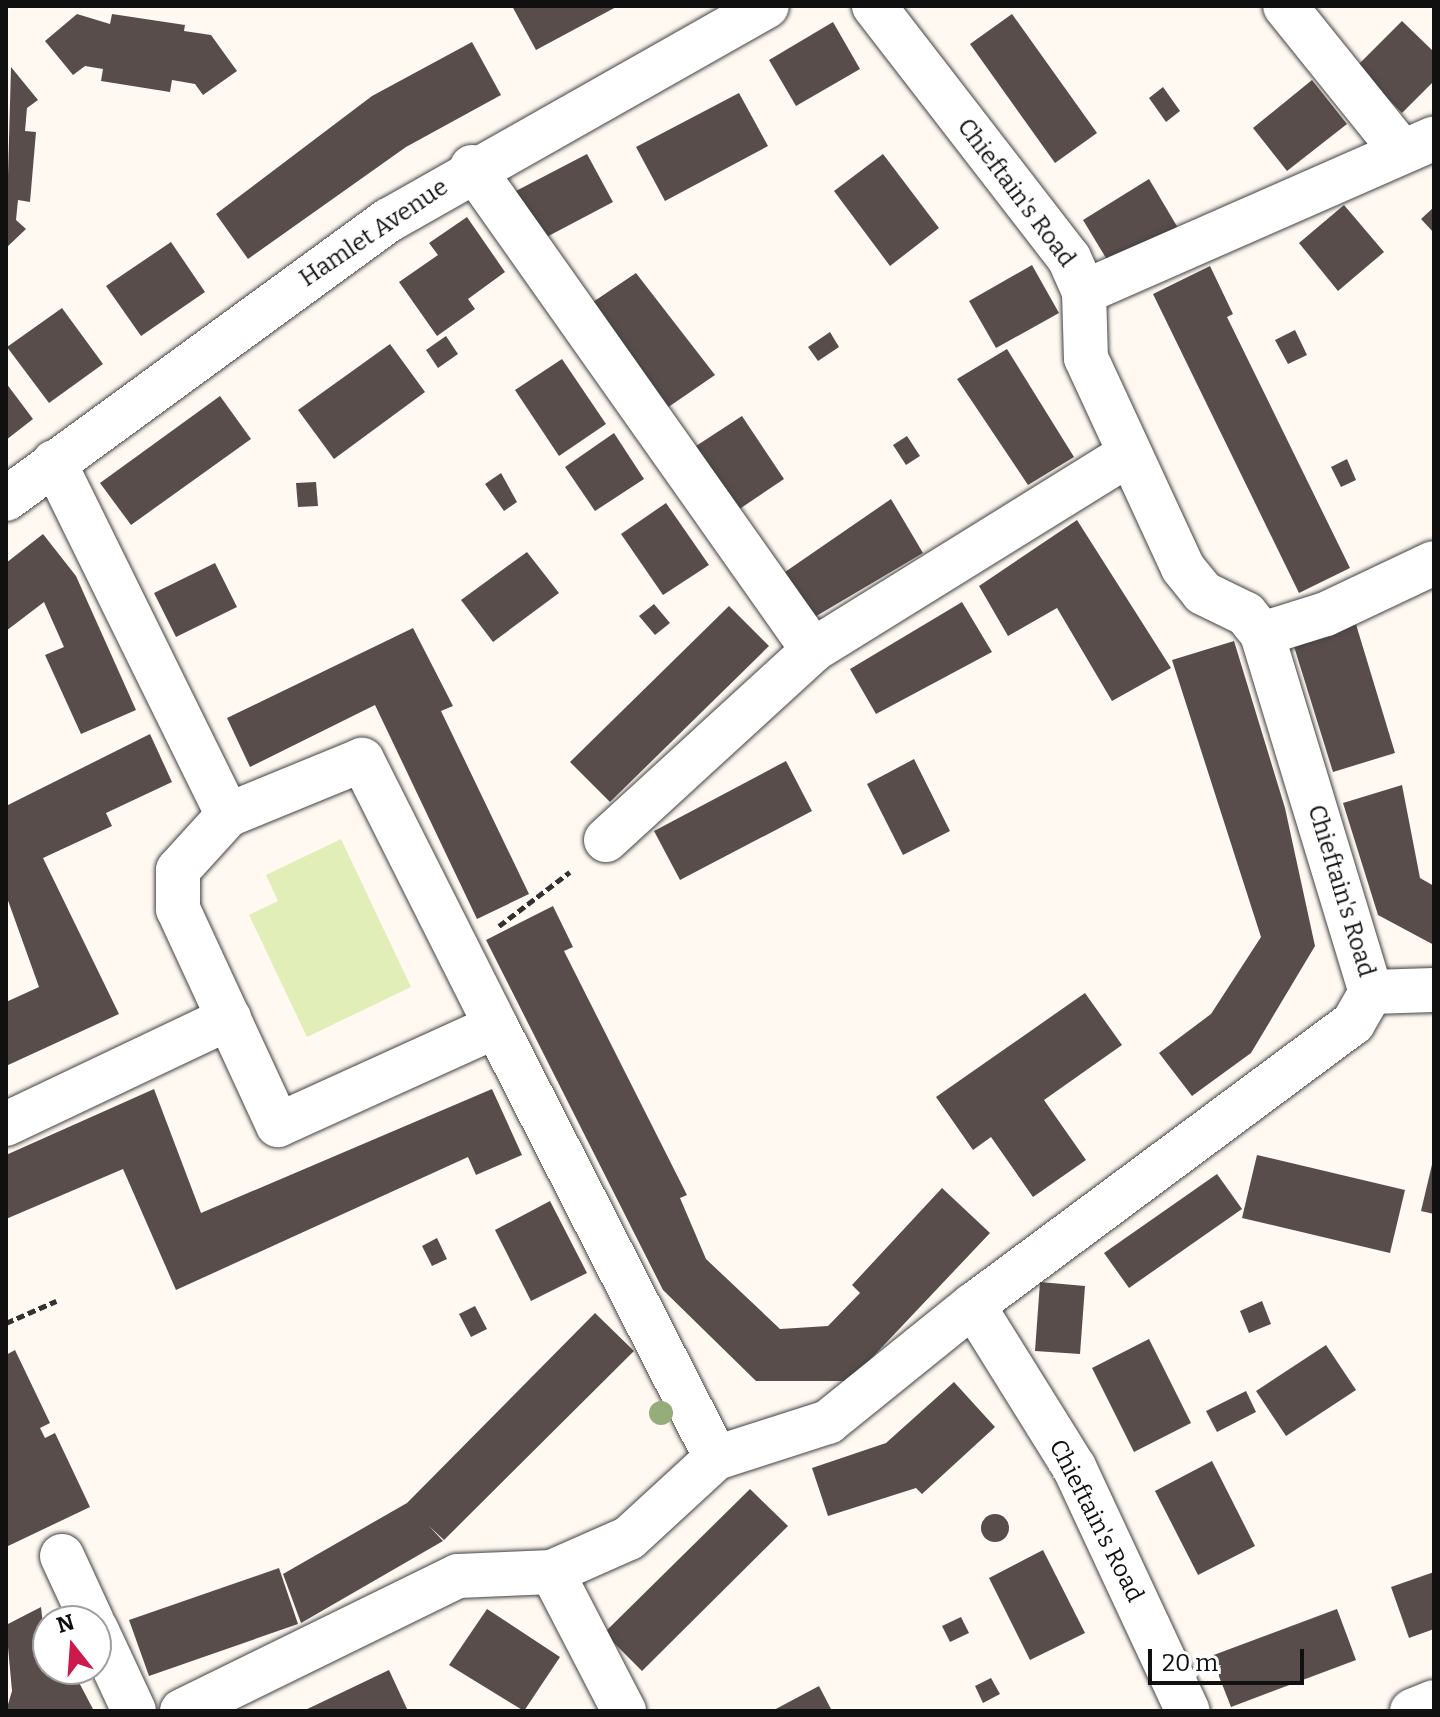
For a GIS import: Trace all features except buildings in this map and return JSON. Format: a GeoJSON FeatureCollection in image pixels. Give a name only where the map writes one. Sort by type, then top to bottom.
{"type":"FeatureCollection","features":[{"type":"Feature","properties":{"kind":"street","name":"Hamlet Avenue"},"geometry":{"type":"LineString","coordinates":[[6,499],[472,167],[767,6]]}},
{"type":"Feature","properties":{"kind":"street","name":"Chieftain's Road"},"geometry":{"type":"LineString","coordinates":[[874,6],[1069,258],[1084,292],[1086,358],[1126,456],[1183,568],[1203,593],[1246,614],[1262,634],[1371,992],[1353,1023],[973,1305],[1074,1467],[1188,1711]]}},
{"type":"Feature","properties":{"kind":"street"},"geometry":{"type":"LineString","coordinates":[[1084,292],[1417,143],[1285,6]]}},
{"type":"Feature","properties":{"kind":"street"},"geometry":{"type":"LineString","coordinates":[[472,167],[813,650]]}},
{"type":"Feature","properties":{"kind":"street"},"geometry":{"type":"LineString","coordinates":[[606,840],[813,650],[1126,456]]}},
{"type":"Feature","properties":{"kind":"street"},"geometry":{"type":"LineString","coordinates":[[54,462],[228,815]]}},
{"type":"Feature","properties":{"kind":"street"},"geometry":{"type":"LineString","coordinates":[[1262,634],[1326,614],[1434,563]]}},
{"type":"Feature","properties":{"kind":"street"},"geometry":{"type":"LineString","coordinates":[[496,1026],[278,1125],[178,909],[178,870],[228,815],[362,760],[716,1458]]}},
{"type":"Feature","properties":{"kind":"street"},"geometry":{"type":"LineString","coordinates":[[1371,992],[1434,990]]}},
{"type":"Feature","properties":{"kind":"street"},"geometry":{"type":"LineString","coordinates":[[6,1124],[229,1018]]}},
{"type":"Feature","properties":{"kind":"street"},"geometry":{"type":"LineString","coordinates":[[182,1711],[458,1576],[552,1572],[629,1538],[716,1458],[828,1422],[973,1305]]}},
{"type":"Feature","properties":{"kind":"street"},"geometry":{"type":"LineString","coordinates":[[62,1556],[85,1605]]}},
{"type":"Feature","properties":{"kind":"street"},"geometry":{"type":"LineString","coordinates":[[552,1572],[624,1711]]}},
{"type":"Feature","properties":{"kind":"street"},"geometry":{"type":"LineString","coordinates":[[112,1664],[134,1711]]}},
{"type":"Feature","properties":{"kind":"street"},"geometry":{"type":"LineString","coordinates":[[1412,1711],[1434,1702]]}},
{"type":"Feature","properties":{"kind":"path"},"geometry":{"type":"LineString","coordinates":[[456,947],[524,914],[606,840]]}},
{"type":"Feature","properties":{"kind":"path"},"geometry":{"type":"LineString","coordinates":[[6,1323],[56,1301]]}},
{"type":"Feature","properties":{"kind":"green space"},"geometry":{"type":"Polygon","coordinates":[[[341,839],[411,987],[307,1037],[249,915],[278,901],[266,875],[341,839]]]}}]}
